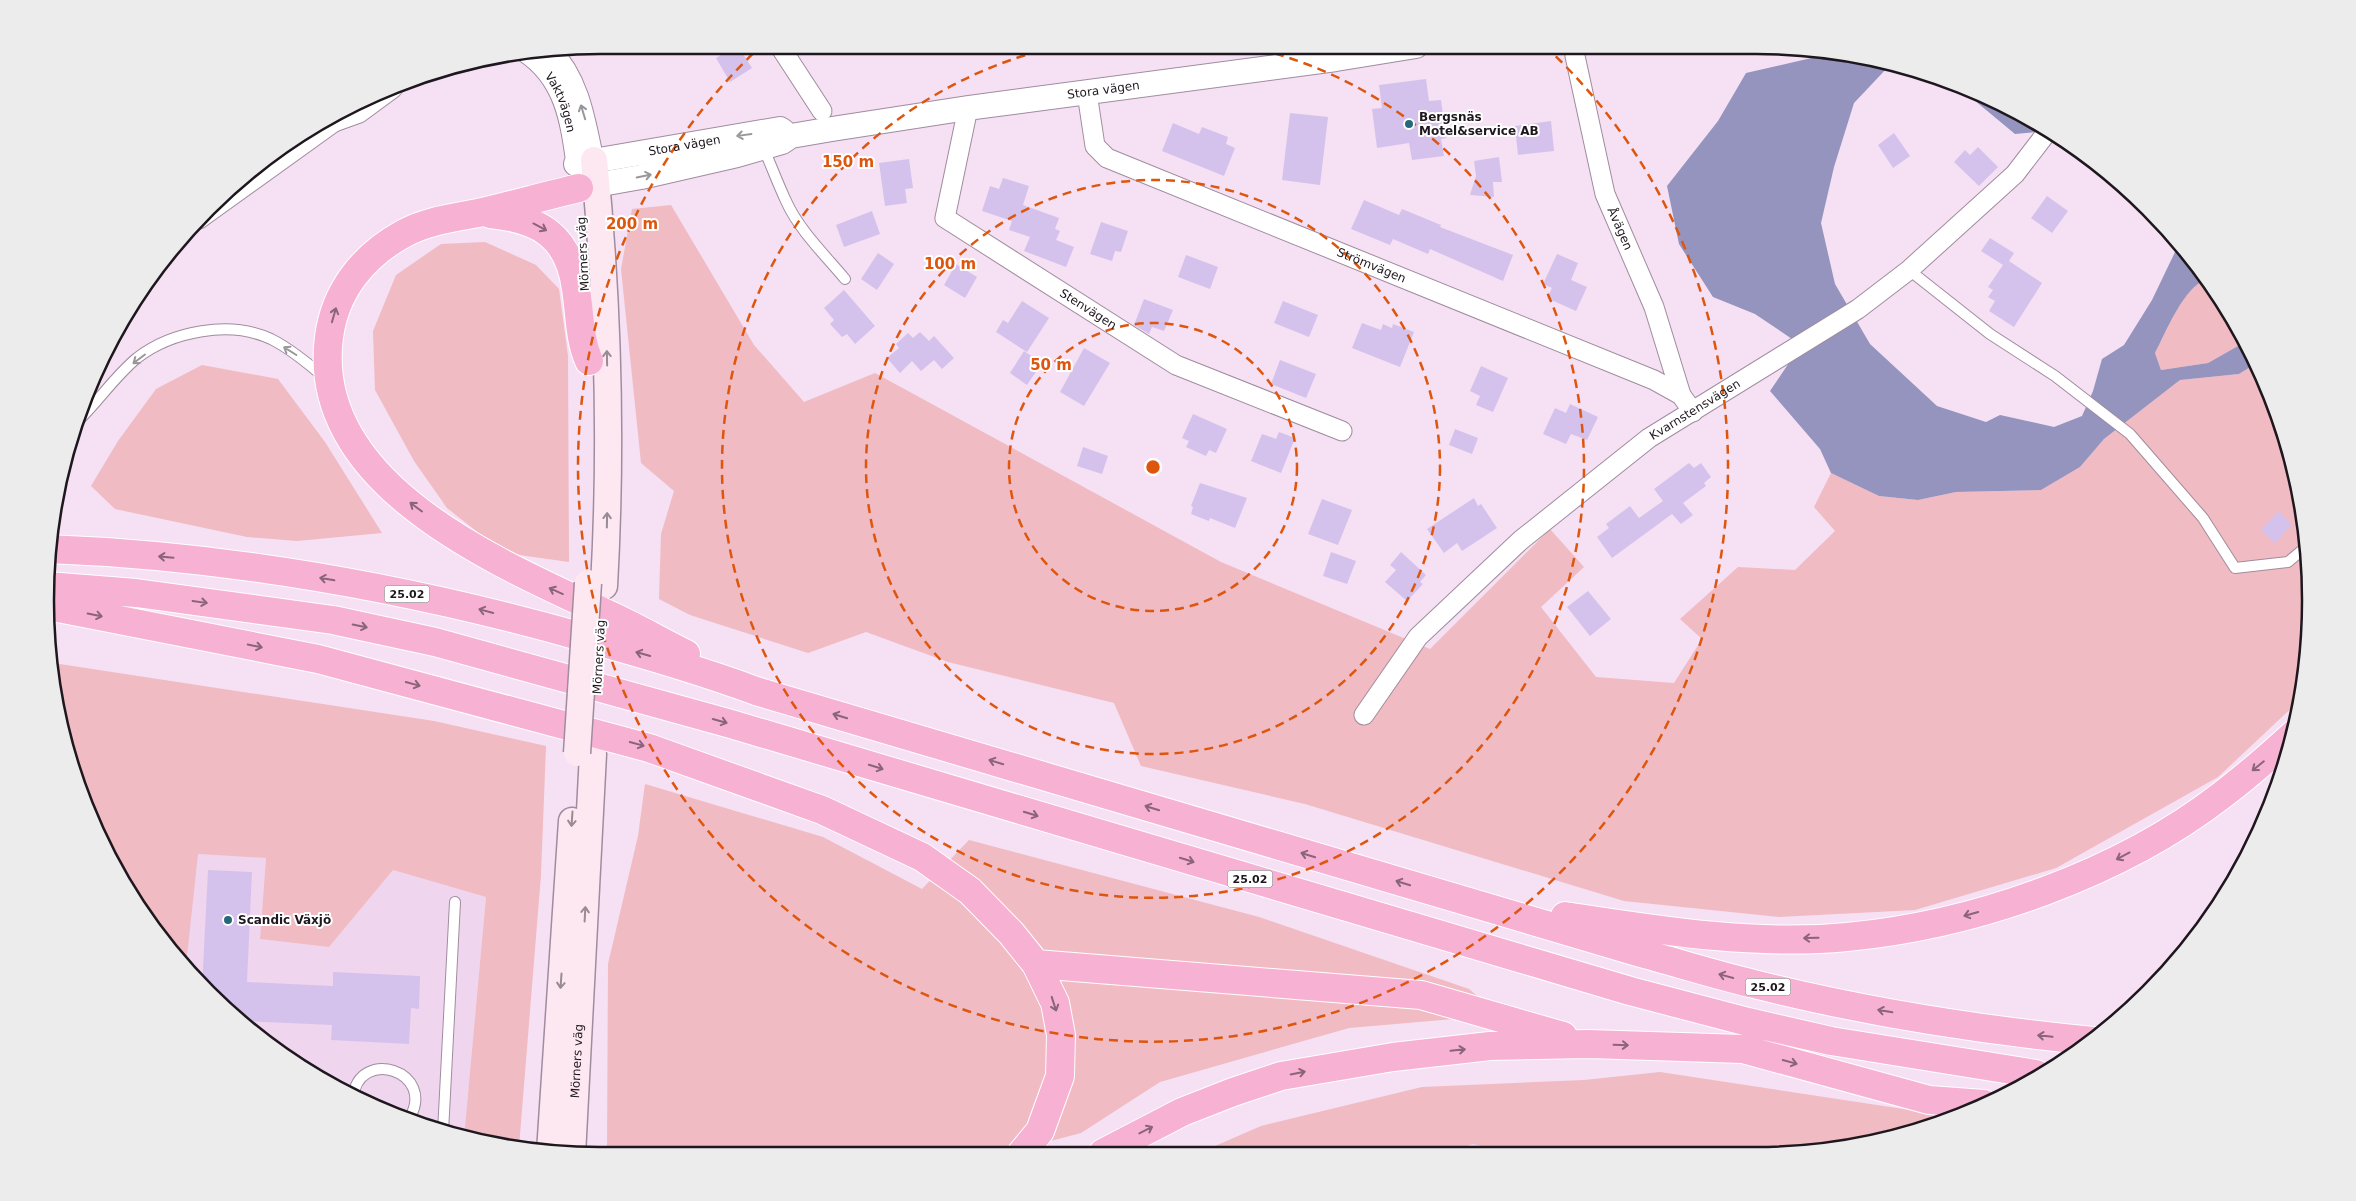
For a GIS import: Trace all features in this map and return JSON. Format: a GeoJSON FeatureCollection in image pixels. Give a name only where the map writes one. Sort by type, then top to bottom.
{"type":"FeatureCollection","features":[{"type":"Feature","properties":{"kind":"highway"},"geometry":{"type":"LineString","coordinates":[[586,174],[476,213],[441,220],[405,232],[376,251],[361,266],[346,286],[333,316],[328,348],[329,381],[333,400],[354,444],[381,478],[440,526],[522,574],[617,618],[756,691]]}},
{"type":"Feature","properties":{"kind":"highway"},"geometry":{"type":"LineString","coordinates":[[476,213],[520,218],[544,229],[562,246],[574,275],[582,344],[589,361]]}},
{"type":"Feature","properties":{"kind":"highway","name":"25.02"},"geometry":{"type":"LineString","coordinates":[[56,549],[111,552],[237,564],[363,585],[462,605],[698,670],[756,691],[1450,897],[1755,984],[1883,1011],[2016,1034],[2080,1040]]}},
{"type":"Feature","properties":{"kind":"highway","name":"25.02"},"geometry":{"type":"LineString","coordinates":[[54,587],[136,593],[333,620],[436,642],[723,722],[1630,991],[1830,1041],[2030,1073]]}},
{"type":"Feature","properties":{"kind":"highway"},"geometry":{"type":"LineString","coordinates":[[54,607],[318,659],[649,748],[822,810],[922,857],[970,891],[1011,932],[1036,964],[1055,1003],[1061,1036],[1060,1076],[1040,1131],[1027,1147]]}},
{"type":"Feature","properties":{"kind":"highway"},"geometry":{"type":"LineString","coordinates":[[1450,897],[1564,916],[1692,934],[1801,938],[1846,937],[1897,930],[1956,919],[2010,904],[2069,882],[2118,858],[2180,823],[2221,796],[2284,743]]}},
{"type":"Feature","properties":{"kind":"highway"},"geometry":{"type":"LineString","coordinates":[[1036,964],[1421,995],[1589,1044]]}},
{"type":"Feature","properties":{"kind":"highway"},"geometry":{"type":"LineString","coordinates":[[1115,1147],[1182,1112],[1281,1076],[1342,1064],[1490,1046],[1589,1044],[1743,1049],[1929,1100],[1971,1103]]}},
{"type":"Feature","properties":{"kind":"main road","name":"Mörners väg"},"geometry":{"type":"LineString","coordinates":[[586,174],[589,361],[596,585]]}},
{"type":"Feature","properties":{"kind":"main road","name":"Mörners väg"},"geometry":{"type":"LineString","coordinates":[[570,1146],[563,1118],[596,585],[608,500],[606,347],[586,174]]}},
{"type":"Feature","properties":{"kind":"main road","name":"Mörners väg"},"geometry":{"type":"LineString","coordinates":[[553,1145],[563,1118]]}},
{"type":"Feature","properties":{"kind":"main road"},"geometry":{"type":"LineString","coordinates":[[563,1118],[576,1146]]}},
{"type":"Feature","properties":{"kind":"street"},"geometry":{"type":"LineString","coordinates":[[785,54],[822,111]]}},
{"type":"Feature","properties":{"kind":"street","name":"Stora vägen"},"geometry":{"type":"LineString","coordinates":[[586,174],[641,177],[763,148],[782,142],[791,136],[968,108],[1087,93],[1320,54]]}},
{"type":"Feature","properties":{"kind":"street","name":"Vaktvägen"},"geometry":{"type":"LineString","coordinates":[[555,56],[568,72],[586,121],[586,174]]}},
{"type":"Feature","properties":{"kind":"street","name":"Åvägen"},"geometry":{"type":"LineString","coordinates":[[1575,56],[1605,194],[1654,307],[1681,395]]}},
{"type":"Feature","properties":{"kind":"street","name":"Vaktvägen"},"geometry":{"type":"LineString","coordinates":[[532,58],[543,66],[559,89],[586,174]]}},
{"type":"Feature","properties":{"kind":"street","name":"Strömvägen"},"geometry":{"type":"LineString","coordinates":[[1087,93],[1095,146],[1107,158],[1654,380],[1681,395],[1693,412]]}},
{"type":"Feature","properties":{"kind":"street"},"geometry":{"type":"LineString","coordinates":[[351,114],[359,113],[370,105]]}},
{"type":"Feature","properties":{"kind":"street","name":"Stenvägen"},"geometry":{"type":"LineString","coordinates":[[968,108],[945,218],[1176,365],[1342,431]]}},
{"type":"Feature","properties":{"kind":"street","name":"Stora vägen"},"geometry":{"type":"LineString","coordinates":[[586,174],[780,129],[791,136]]}},
{"type":"Feature","properties":{"kind":"street","name":"Kvarnstensvägen"},"geometry":{"type":"LineString","coordinates":[[1364,715],[1418,637],[1521,540],[1649,438],[1858,309],[1909,270],[2015,174],[2044,136]]}},
{"type":"Feature","properties":{"kind":"street"},"geometry":{"type":"LineString","coordinates":[[240,189],[312,137]]}},
{"type":"Feature","properties":{"kind":"street"},"geometry":{"type":"LineString","coordinates":[[540,1144],[541,1126],[563,1118]]}},
{"type":"Feature","properties":{"kind":"lane"},"geometry":{"type":"LineString","coordinates":[[763,148],[776,174],[786,202],[804,230],[845,279]]}},
{"type":"Feature","properties":{"kind":"lane"},"geometry":{"type":"LineString","coordinates":[[1909,270],[1990,334],[2055,376],[2130,434],[2203,518],[2235,568],[2288,562],[2300,552]]}},
{"type":"Feature","properties":{"kind":"lane"},"geometry":{"type":"LineString","coordinates":[[88,410],[137,358],[161,344],[185,335],[210,330],[240,331],[270,339],[300,357],[329,381]]}},
{"type":"Feature","properties":{"kind":"lane"},"geometry":{"type":"LineString","coordinates":[[443,1124],[455,902]]}},
{"type":"Feature","properties":{"kind":"lane"},"geometry":{"type":"LineString","coordinates":[[354,1088],[366,1074],[379,1069],[394,1070],[406,1078],[414,1090],[415,1105],[411,1113]]}},
{"type":"Feature","properties":{"kind":"shaded area"},"geometry":{"type":"Polygon","coordinates":[[[671,205],[754,345],[804,402],[875,373],[1221,562],[1430,649],[1550,529],[1584,567],[1541,607],[1596,677],[1674,683],[1702,639],[1680,619],[1738,567],[1795,570],[1835,531],[1814,507],[1831,473],[1879,496],[1918,500],[1956,492],[2041,490],[2080,467],[2104,439],[2180,380],[2239,374],[2250,367],[2261,391],[2284,459],[2298,529],[2302,600],[2301,636],[2298,672],[2292,708],[2218,777],[2056,868],[1915,910],[1779,917],[1624,901],[1305,804],[1141,766],[1114,703],[948,662],[866,632],[808,653],[690,615],[659,599],[661,534],[674,491],[641,463],[621,269],[632,209],[671,205]]]}},
{"type":"Feature","properties":{"kind":"shaded area"},"geometry":{"type":"Polygon","coordinates":[[[485,242],[536,265],[559,289],[568,356],[569,562],[512,554],[480,534],[447,508],[414,461],[375,390],[373,331],[396,275],[441,244],[485,242]]]}},
{"type":"Feature","properties":{"kind":"shaded area"},"geometry":{"type":"Polygon","coordinates":[[[2200,283],[2210,297],[2239,346],[2208,363],[2161,370],[2155,353],[2176,311],[2190,291],[2200,283]]]}},
{"type":"Feature","properties":{"kind":"shaded area"},"geometry":{"type":"Polygon","coordinates":[[[202,365],[278,379],[325,442],[382,533],[297,541],[247,537],[115,509],[91,486],[118,441],[156,389],[202,365]]]}},
{"type":"Feature","properties":{"kind":"shaded area"},"geometry":{"type":"Polygon","coordinates":[[[57,664],[434,721],[546,746],[541,875],[519,1141],[465,1130],[486,897],[393,870],[329,947],[260,939],[266,858],[198,854],[187,958],[146,904],[127,874],[95,810],[72,742],[57,664]]]}},
{"type":"Feature","properties":{"kind":"shaded area"},"geometry":{"type":"Polygon","coordinates":[[[645,784],[823,837],[922,889],[969,840],[1259,917],[1469,989],[1500,1015],[1349,1028],[1160,1082],[1081,1133],[1028,1147],[607,1147],[608,964],[638,836],[645,784]]]}},
{"type":"Feature","properties":{"kind":"shaded area"},"geometry":{"type":"Polygon","coordinates":[[[197,854],[266,858],[260,939],[329,947],[393,870],[486,897],[465,1130],[391,1106],[327,1074],[297,1055],[240,1012],[187,958],[197,854]]]}},
{"type":"Feature","properties":{"kind":"shaded area"},"geometry":{"type":"Polygon","coordinates":[[[1660,1072],[1941,1115],[1897,1129],[1862,1137],[1827,1143],[1791,1146],[1485,1147],[1473,1144],[1464,1147],[1213,1147],[1261,1126],[1422,1087],[1584,1080],[1660,1072]]]}},
{"type":"Feature","properties":{"kind":"shaded area"},"geometry":{"type":"Polygon","coordinates":[[[1473,1144],[1485,1147],[1464,1147],[1473,1144]]]}},
{"type":"Feature","properties":{"kind":"water"},"geometry":{"type":"Polygon","coordinates":[[[1815,57],[1886,69],[1854,103],[1834,167],[1821,223],[1835,284],[1870,344],[1937,406],[1986,422],[2000,415],[2054,427],[2082,416],[2093,391],[2102,359],[2124,345],[2152,300],[2176,251],[2200,283],[2190,291],[2183,301],[2155,353],[2161,370],[2208,363],[2239,346],[2250,367],[2239,374],[2180,380],[2104,439],[2080,467],[2041,490],[1956,492],[1918,500],[1879,496],[1831,473],[1820,449],[1770,391],[1801,345],[1755,314],[1713,297],[1679,244],[1667,186],[1718,121],[1746,73],[1815,57]]]}},
{"type":"Feature","properties":{"kind":"water"},"geometry":{"type":"Polygon","coordinates":[[[1972,98],[2037,132],[2015,134],[1972,98]]]}},
{"type":"Feature","properties":{"kind":"building"},"geometry":{"type":"Polygon","coordinates":[[[722,54],[743,54],[752,68],[730,82],[716,58],[722,54]]]}},
{"type":"Feature","properties":{"kind":"building","name":"Bergsnäs Motel&service AB"},"geometry":{"type":"Polygon","coordinates":[[[1426,79],[1429,101],[1441,100],[1446,138],[1441,139],[1444,156],[1412,160],[1409,143],[1377,148],[1372,109],[1382,108],[1379,85],[1426,79]]]}},
{"type":"Feature","properties":{"kind":"building"},"geometry":{"type":"Polygon","coordinates":[[[1290,113],[1328,117],[1320,185],[1282,180],[1290,113]]]}},
{"type":"Feature","properties":{"kind":"building"},"geometry":{"type":"Polygon","coordinates":[[[1551,121],[1554,151],[1518,155],[1515,126],[1551,121]]]}},
{"type":"Feature","properties":{"kind":"building"},"geometry":{"type":"Polygon","coordinates":[[[1173,123],[1199,134],[1202,127],[1228,137],[1226,144],[1235,148],[1224,176],[1162,151],[1173,123]]]}},
{"type":"Feature","properties":{"kind":"building"},"geometry":{"type":"Polygon","coordinates":[[[1894,133],[1910,156],[1893,168],[1878,145],[1894,133]]]}},
{"type":"Feature","properties":{"kind":"building"},"geometry":{"type":"Polygon","coordinates":[[[1978,147],[1998,167],[1979,186],[1954,162],[1965,150],[1970,155],[1978,147]]]}},
{"type":"Feature","properties":{"kind":"building"},"geometry":{"type":"Polygon","coordinates":[[[1499,157],[1502,182],[1493,182],[1494,197],[1470,195],[1476,176],[1474,161],[1499,157]]]}},
{"type":"Feature","properties":{"kind":"building"},"geometry":{"type":"Polygon","coordinates":[[[909,159],[913,188],[905,189],[907,203],[885,206],[879,163],[909,159]]]}},
{"type":"Feature","properties":{"kind":"building"},"geometry":{"type":"Polygon","coordinates":[[[1003,178],[1029,186],[1023,205],[1059,218],[1055,229],[1060,231],[1056,240],[1074,247],[1066,267],[1024,251],[1030,237],[1009,230],[1012,221],[982,211],[990,186],[999,189],[1003,178]]]}},
{"type":"Feature","properties":{"kind":"building"},"geometry":{"type":"Polygon","coordinates":[[[2047,196],[2068,211],[2052,233],[2031,218],[2047,196]]]}},
{"type":"Feature","properties":{"kind":"building"},"geometry":{"type":"Polygon","coordinates":[[[1364,200],[1399,215],[1402,209],[1441,225],[1440,227],[1513,255],[1503,281],[1430,249],[1428,254],[1393,239],[1390,245],[1351,229],[1364,200]]]}},
{"type":"Feature","properties":{"kind":"building"},"geometry":{"type":"Polygon","coordinates":[[[872,211],[880,234],[844,247],[836,225],[872,211]]]}},
{"type":"Feature","properties":{"kind":"building"},"geometry":{"type":"Polygon","coordinates":[[[1101,222],[1128,231],[1121,252],[1115,251],[1112,261],[1090,254],[1101,222]]]}},
{"type":"Feature","properties":{"kind":"building"},"geometry":{"type":"Polygon","coordinates":[[[1990,238],[2014,253],[2009,261],[2042,283],[2014,327],[1989,311],[1995,301],[1988,297],[1993,290],[1988,287],[2003,265],[1981,251],[1990,238]]]}},
{"type":"Feature","properties":{"kind":"building"},"geometry":{"type":"Polygon","coordinates":[[[878,253],[894,264],[877,290],[861,279],[878,253]]]}},
{"type":"Feature","properties":{"kind":"building"},"geometry":{"type":"Polygon","coordinates":[[[1557,254],[1578,263],[1571,280],[1587,287],[1576,311],[1547,298],[1552,288],[1543,284],[1557,254]]]}},
{"type":"Feature","properties":{"kind":"building"},"geometry":{"type":"Polygon","coordinates":[[[1186,255],[1218,267],[1210,289],[1178,277],[1186,255]]]}},
{"type":"Feature","properties":{"kind":"building"},"geometry":{"type":"Polygon","coordinates":[[[956,264],[977,277],[965,298],[944,285],[956,264]]]}},
{"type":"Feature","properties":{"kind":"building"},"geometry":{"type":"Polygon","coordinates":[[[844,290],[875,326],[855,344],[847,334],[842,337],[830,324],[834,320],[824,308],[844,290]]]}},
{"type":"Feature","properties":{"kind":"building"},"geometry":{"type":"Polygon","coordinates":[[[1144,299],[1173,310],[1164,331],[1152,327],[1149,334],[1134,325],[1144,299]]]}},
{"type":"Feature","properties":{"kind":"building"},"geometry":{"type":"Polygon","coordinates":[[[1022,301],[1049,318],[1027,352],[996,332],[1003,320],[1008,323],[1022,301]]]}},
{"type":"Feature","properties":{"kind":"building"},"geometry":{"type":"Polygon","coordinates":[[[1283,301],[1318,315],[1309,337],[1274,323],[1283,301]]]}},
{"type":"Feature","properties":{"kind":"building"},"geometry":{"type":"Polygon","coordinates":[[[1362,323],[1381,330],[1383,324],[1392,328],[1393,324],[1414,332],[1400,367],[1352,348],[1362,323]]]}},
{"type":"Feature","properties":{"kind":"building"},"geometry":{"type":"Polygon","coordinates":[[[920,332],[929,341],[934,336],[954,358],[942,369],[934,360],[921,371],[912,361],[900,373],[887,358],[899,348],[896,344],[908,333],[913,338],[920,332]]]}},
{"type":"Feature","properties":{"kind":"building"},"geometry":{"type":"Polygon","coordinates":[[[1084,348],[1110,363],[1084,406],[1060,392],[1084,348]]]}},
{"type":"Feature","properties":{"kind":"building"},"geometry":{"type":"Polygon","coordinates":[[[1024,351],[1042,363],[1027,385],[1010,373],[1024,351]]]}},
{"type":"Feature","properties":{"kind":"building"},"geometry":{"type":"Polygon","coordinates":[[[1280,360],[1316,374],[1306,398],[1271,384],[1280,360]]]}},
{"type":"Feature","properties":{"kind":"building"},"geometry":{"type":"Polygon","coordinates":[[[1481,366],[1508,378],[1493,412],[1476,405],[1480,396],[1470,391],[1481,366]]]}},
{"type":"Feature","properties":{"kind":"building"},"geometry":{"type":"Polygon","coordinates":[[[1570,404],[1598,417],[1587,440],[1571,434],[1566,444],[1543,434],[1555,408],[1566,413],[1570,404]]]}},
{"type":"Feature","properties":{"kind":"building"},"geometry":{"type":"Polygon","coordinates":[[[1193,414],[1227,429],[1216,453],[1209,450],[1206,456],[1186,447],[1189,441],[1182,438],[1193,414]]]}},
{"type":"Feature","properties":{"kind":"building"},"geometry":{"type":"Polygon","coordinates":[[[1455,429],[1478,438],[1472,454],[1449,445],[1455,429]]]}},
{"type":"Feature","properties":{"kind":"building"},"geometry":{"type":"Polygon","coordinates":[[[1279,432],[1295,438],[1281,473],[1251,461],[1262,434],[1276,439],[1279,432]]]}},
{"type":"Feature","properties":{"kind":"building"},"geometry":{"type":"Polygon","coordinates":[[[1083,447],[1108,456],[1102,474],[1077,466],[1083,447]]]}},
{"type":"Feature","properties":{"kind":"building"},"geometry":{"type":"Polygon","coordinates":[[[1689,463],[1694,468],[1701,463],[1711,477],[1704,483],[1706,486],[1683,503],[1693,515],[1681,524],[1672,514],[1612,558],[1597,537],[1609,528],[1606,524],[1630,506],[1639,518],[1663,501],[1654,489],[1689,463]]]}},
{"type":"Feature","properties":{"kind":"building"},"geometry":{"type":"Polygon","coordinates":[[[1200,483],[1247,498],[1235,528],[1210,518],[1209,521],[1191,514],[1193,507],[1191,506],[1200,483]]]}},
{"type":"Feature","properties":{"kind":"building"},"geometry":{"type":"Polygon","coordinates":[[[1474,498],[1478,506],[1481,504],[1497,528],[1462,551],[1457,543],[1444,553],[1427,529],[1474,498]]]}},
{"type":"Feature","properties":{"kind":"building"},"geometry":{"type":"Polygon","coordinates":[[[1322,499],[1352,510],[1338,545],[1308,534],[1322,499]]]}},
{"type":"Feature","properties":{"kind":"building"},"geometry":{"type":"Polygon","coordinates":[[[2278,511],[2292,524],[2275,543],[2261,530],[2278,511]]]}},
{"type":"Feature","properties":{"kind":"building"},"geometry":{"type":"Polygon","coordinates":[[[1331,552],[1356,561],[1347,584],[1323,576],[1331,552]]]}},
{"type":"Feature","properties":{"kind":"building"},"geometry":{"type":"Polygon","coordinates":[[[1401,552],[1426,575],[1420,582],[1423,584],[1407,601],[1385,582],[1396,570],[1390,565],[1401,552]]]}},
{"type":"Feature","properties":{"kind":"building"},"geometry":{"type":"Polygon","coordinates":[[[1588,591],[1611,619],[1590,636],[1567,607],[1588,591]]]}},
{"type":"Feature","properties":{"kind":"building","name":"Scandic Växjö"},"geometry":{"type":"Polygon","coordinates":[[[208,870],[252,872],[247,982],[333,986],[333,972],[420,976],[419,1009],[411,1008],[409,1044],[331,1040],[332,1025],[252,1021],[203,975],[208,870]]]}},
{"type":"Feature","properties":{"kind":"place","name":"Bergsnäs Motel&service AB"},"geometry":{"type":"Point","coordinates":[1409,124]}},
{"type":"Feature","properties":{"kind":"place","name":"Scandic Växjö"},"geometry":{"type":"Point","coordinates":[228,920]}}]}
